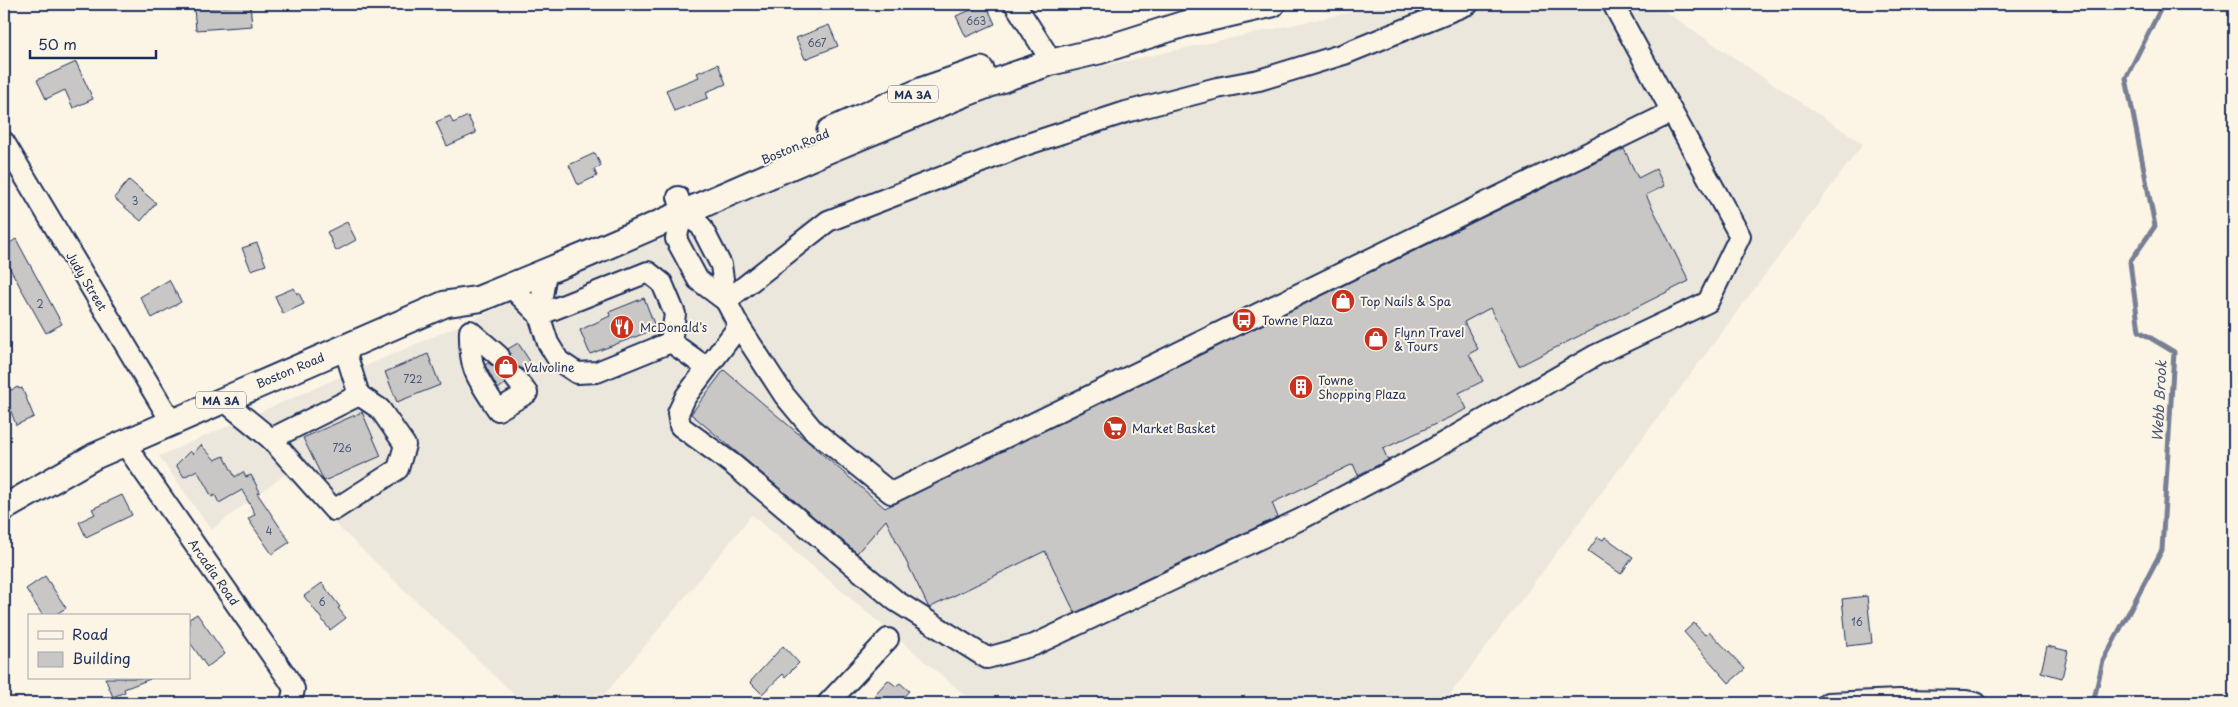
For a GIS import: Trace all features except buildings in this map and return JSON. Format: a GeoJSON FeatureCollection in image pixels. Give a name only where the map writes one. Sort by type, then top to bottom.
{"type":"FeatureCollection","features":[{"type":"Feature","properties":{"kind":"main road","name":"Boston Road"},"geometry":{"type":"LineString","coordinates":[[453,303],[468,285],[680,205],[964,94],[1052,62],[1099,51],[1234,8],[1272,4]]}},
{"type":"Feature","properties":{"kind":"main road","name":"Boston Road"},"geometry":{"type":"LineString","coordinates":[[4,508],[73,468],[171,421],[453,303],[479,299],[546,272],[680,205],[922,90],[983,69],[1045,51],[1112,36],[1161,31]]}},
{"type":"Feature","properties":{"kind":"street"},"geometry":{"type":"LineString","coordinates":[[1015,4],[1045,51]]}},
{"type":"Feature","properties":{"kind":"street"},"geometry":{"type":"LineString","coordinates":[[726,300],[828,221],[1028,144],[1126,112],[1217,88],[1259,80],[1344,54],[1468,4]]}},
{"type":"Feature","properties":{"kind":"street"},"geometry":{"type":"LineString","coordinates":[[739,326],[686,396],[678,413],[680,426],[731,463],[896,601],[987,658],[1034,645],[1301,519],[1426,453],[1596,355],[1708,302],[1740,236],[1672,112],[1620,6]]}},
{"type":"Feature","properties":{"kind":"street"},"geometry":{"type":"LineString","coordinates":[[680,205],[701,226],[721,265],[726,300],[739,326],[784,395],[813,430],[891,493],[1672,112]]}},
{"type":"Feature","properties":{"kind":"street","name":"Judy Street"},"geometry":{"type":"LineString","coordinates":[[4,142],[171,421]]}},
{"type":"Feature","properties":{"kind":"street"},"geometry":{"type":"LineString","coordinates":[[680,205],[676,239],[698,280],[726,300]]}},
{"type":"Feature","properties":{"kind":"street"},"geometry":{"type":"LineString","coordinates":[[546,272],[539,315],[548,343],[559,361],[577,373],[597,372],[671,342]]}},
{"type":"Feature","properties":{"kind":"street"},"geometry":{"type":"LineString","coordinates":[[539,315],[648,272],[662,283],[675,314],[671,342]]}},
{"type":"Feature","properties":{"kind":"street"},"geometry":{"type":"LineString","coordinates":[[510,286],[539,315]]}},
{"type":"Feature","properties":{"kind":"street"},"geometry":{"type":"LineString","coordinates":[[453,303],[470,331],[499,356]]}},
{"type":"Feature","properties":{"kind":"street"},"geometry":{"type":"LineString","coordinates":[[470,331],[469,356],[475,376],[498,410],[527,393],[515,378]]}},
{"type":"Feature","properties":{"kind":"street"},"geometry":{"type":"LineString","coordinates":[[671,342],[707,368]]}},
{"type":"Feature","properties":{"kind":"street"},"geometry":{"type":"LineString","coordinates":[[222,399],[271,439],[334,510],[398,469],[405,445],[380,409],[358,395],[344,347]]}},
{"type":"Feature","properties":{"kind":"street"},"geometry":{"type":"LineString","coordinates":[[271,439],[358,395]]}},
{"type":"Feature","properties":{"kind":"street","name":"Arcadia Road"},"geometry":{"type":"LineString","coordinates":[[124,443],[289,680],[294,689],[291,703]]}},
{"type":"Feature","properties":{"kind":"street"},"geometry":{"type":"LineString","coordinates":[[828,703],[888,639]]}},
{"type":"Feature","properties":{"kind":"street"},"geometry":{"type":"LineString","coordinates":[[1828,703],[1899,700],[1966,701],[1976,703]]}},
{"type":"Feature","properties":{"kind":"shaded area"},"geometry":{"type":"Polygon","coordinates":[[[1374,4],[1654,4],[1863,144],[1444,703],[974,703],[752,515],[598,703],[523,703],[284,475],[211,530],[159,456],[933,119],[1038,80],[1357,11],[1374,4]]]}},
{"type":"Feature","properties":{"kind":"waterway","name":"Webb Brook"},"geometry":{"type":"LineString","coordinates":[[2093,703],[2103,661],[2162,550],[2174,352],[2139,331],[2130,262],[2155,226],[2126,78],[2163,4]]}},
{"type":"Feature","properties":{"kind":"tunnel"},"geometry":{"type":"LineString","coordinates":[[499,356],[515,378]]}},
{"type":"Feature","properties":{"kind":"place","name":"Top Nails & Spa"},"geometry":{"type":"Point","coordinates":[1343,301]}},
{"type":"Feature","properties":{"kind":"place","name":"Towne Plaza"},"geometry":{"type":"Point","coordinates":[1244,320]}},
{"type":"Feature","properties":{"kind":"place","name":"McDonald's"},"geometry":{"type":"Point","coordinates":[622,327]}},
{"type":"Feature","properties":{"kind":"place","name":"Flynn Travel & Tours"},"geometry":{"type":"Point","coordinates":[1376,339]}},
{"type":"Feature","properties":{"kind":"place","name":"Valvoline"},"geometry":{"type":"Point","coordinates":[506,367]}},
{"type":"Feature","properties":{"kind":"place","name":"Towne Shopping Plaza"},"geometry":{"type":"Point","coordinates":[1301,387]}},
{"type":"Feature","properties":{"kind":"place","name":"Market Basket"},"geometry":{"type":"Point","coordinates":[1115,428]}}]}
